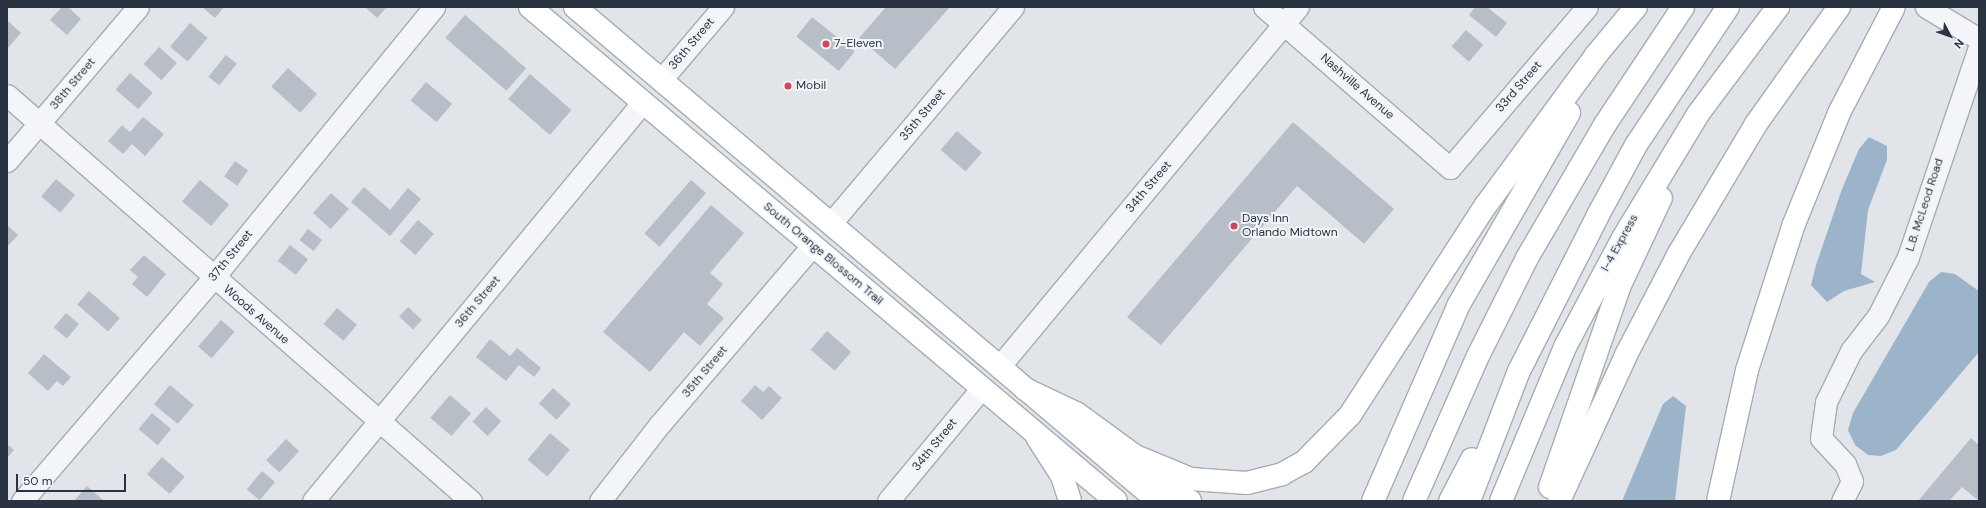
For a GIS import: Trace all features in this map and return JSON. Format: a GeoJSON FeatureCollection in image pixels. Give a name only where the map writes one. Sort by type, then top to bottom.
{"type":"FeatureCollection","features":[{"type":"Feature","properties":{"kind":"main road","name":"South Orange Blossom Trail"},"geometry":{"type":"LineString","coordinates":[[530,7],[642,103],[813,245],[981,389],[1116,501]]}},
{"type":"Feature","properties":{"kind":"main road"},"geometry":{"type":"LineString","coordinates":[[576,7],[661,80],[832,222],[1025,390],[1055,413],[1146,476],[1190,501]]}},
{"type":"Feature","properties":{"kind":"main road"},"geometry":{"type":"LineString","coordinates":[[1025,390],[1076,413],[1135,456],[1191,480],[1247,483],[1282,474],[1304,462],[1350,415],[1486,205],[1596,55],[1636,7]]}},
{"type":"Feature","properties":{"kind":"main road"},"geometry":{"type":"LineString","coordinates":[[1373,501],[1426,373],[1479,266],[1546,149],[1640,7]]}},
{"type":"Feature","properties":{"kind":"main road"},"geometry":{"type":"LineString","coordinates":[[1414,501],[1475,363],[1527,258],[1606,123],[1683,7]]}},
{"type":"Feature","properties":{"kind":"main road"},"geometry":{"type":"LineString","coordinates":[[1450,501],[1519,372],[1636,146],[1728,7]]}},
{"type":"Feature","properties":{"kind":"main road","name":"I-4 Express"},"geometry":{"type":"LineString","coordinates":[[1501,501],[1565,347],[1623,238],[1698,114],[1778,7]]}},
{"type":"Feature","properties":{"kind":"main road"},"geometry":{"type":"LineString","coordinates":[[1558,501],[1626,355],[1686,241],[1756,124],[1839,7]]}},
{"type":"Feature","properties":{"kind":"main road"},"geometry":{"type":"LineString","coordinates":[[1718,501],[1746,370],[1791,230],[1839,113],[1893,9]]}},
{"type":"Feature","properties":{"kind":"main road"},"geometry":{"type":"LineString","coordinates":[[1544,501],[1620,285],[1648,225],[1707,116],[1765,24]]}},
{"type":"Feature","properties":{"kind":"main road"},"geometry":{"type":"LineString","coordinates":[[673,128],[710,143],[788,204],[832,222]]}},
{"type":"Feature","properties":{"kind":"main road"},"geometry":{"type":"LineString","coordinates":[[813,245],[852,256],[956,343],[999,367]]}},
{"type":"Feature","properties":{"kind":"main road"},"geometry":{"type":"LineString","coordinates":[[1468,501],[1519,372]]}},
{"type":"Feature","properties":{"kind":"main road"},"geometry":{"type":"LineString","coordinates":[[1055,413],[1158,501]]}},
{"type":"Feature","properties":{"kind":"main road"},"geometry":{"type":"LineString","coordinates":[[1038,437],[1062,476],[1070,501]]}},
{"type":"Feature","properties":{"kind":"street","name":"38th Street"},"geometry":{"type":"LineString","coordinates":[[7,161],[138,7]]}},
{"type":"Feature","properties":{"kind":"street","name":"37th Street"},"geometry":{"type":"LineString","coordinates":[[22,501],[213,278],[434,7]]}},
{"type":"Feature","properties":{"kind":"street","name":"36th Street"},"geometry":{"type":"LineString","coordinates":[[661,80],[723,7]]}},
{"type":"Feature","properties":{"kind":"street","name":"35th Street"},"geometry":{"type":"LineString","coordinates":[[832,222],[1013,7]]}},
{"type":"Feature","properties":{"kind":"street","name":"Nashville Avenue"},"geometry":{"type":"LineString","coordinates":[[1264,7],[1450,168]]}},
{"type":"Feature","properties":{"kind":"street","name":"34th Street"},"geometry":{"type":"LineString","coordinates":[[999,367],[1298,7]]}},
{"type":"Feature","properties":{"kind":"street","name":"33rd Street"},"geometry":{"type":"LineString","coordinates":[[1450,168],[1587,7]]}},
{"type":"Feature","properties":{"kind":"street"},"geometry":{"type":"LineString","coordinates":[[1926,7],[1979,38]]}},
{"type":"Feature","properties":{"kind":"street"},"geometry":{"type":"LineString","coordinates":[[1954,7],[1979,38]]}},
{"type":"Feature","properties":{"kind":"street","name":"L.B. McLeod Road"},"geometry":{"type":"LineString","coordinates":[[1842,501],[1852,481],[1851,474],[1821,438],[1825,407],[1851,351],[1878,316],[1917,237],[1979,47]]}},
{"type":"Feature","properties":{"kind":"street","name":"Woods Avenue"},"geometry":{"type":"LineString","coordinates":[[7,95],[213,278],[471,501]]}},
{"type":"Feature","properties":{"kind":"street","name":"36th Street"},"geometry":{"type":"LineString","coordinates":[[313,501],[642,103]]}},
{"type":"Feature","properties":{"kind":"street","name":"35th Street"},"geometry":{"type":"LineString","coordinates":[[600,501],[660,424],[813,245]]}},
{"type":"Feature","properties":{"kind":"street","name":"34th Street"},"geometry":{"type":"LineString","coordinates":[[888,501],[981,389]]}},
{"type":"Feature","properties":{"kind":"water"},"geometry":{"type":"Polygon","coordinates":[[[1869,137],[1887,146],[1887,160],[1868,210],[1861,274],[1875,282],[1844,291],[1827,302],[1811,285],[1816,265],[1842,189],[1859,149],[1869,137]]]}},
{"type":"Feature","properties":{"kind":"water"},"geometry":{"type":"Polygon","coordinates":[[[1941,272],[1955,274],[1979,291],[1979,352],[1896,450],[1881,456],[1868,455],[1855,445],[1848,430],[1853,413],[1929,282],[1941,272]]]}},
{"type":"Feature","properties":{"kind":"water"},"geometry":{"type":"Polygon","coordinates":[[[1673,396],[1686,406],[1675,501],[1622,501],[1663,404],[1673,396]]]}},
{"type":"Feature","properties":{"kind":"building"},"geometry":{"type":"Polygon","coordinates":[[[62,7],[68,7],[81,19],[67,35],[50,20],[62,7]]]}},
{"type":"Feature","properties":{"kind":"building"},"geometry":{"type":"Polygon","coordinates":[[[202,7],[224,7],[215,18],[202,7]]]}},
{"type":"Feature","properties":{"kind":"building"},"geometry":{"type":"Polygon","coordinates":[[[365,7],[387,7],[377,18],[365,7]]]}},
{"type":"Feature","properties":{"kind":"building"},"geometry":{"type":"Polygon","coordinates":[[[886,7],[950,7],[895,69],[859,38],[886,7]]]}},
{"type":"Feature","properties":{"kind":"building"},"geometry":{"type":"Polygon","coordinates":[[[1475,7],[1487,7],[1507,23],[1496,37],[1469,15],[1475,7]]]}},
{"type":"Feature","properties":{"kind":"building"},"geometry":{"type":"Polygon","coordinates":[[[465,15],[526,68],[506,91],[445,38],[465,15]]]}},
{"type":"Feature","properties":{"kind":"building","name":"7-Eleven"},"geometry":{"type":"Polygon","coordinates":[[[812,17],[855,52],[839,71],[796,36],[812,17]]]}},
{"type":"Feature","properties":{"kind":"building"},"geometry":{"type":"Polygon","coordinates":[[[7,20],[21,33],[7,49],[7,20]]]}},
{"type":"Feature","properties":{"kind":"building"},"geometry":{"type":"Polygon","coordinates":[[[190,23],[208,38],[188,62],[170,47],[190,23]]]}},
{"type":"Feature","properties":{"kind":"building"},"geometry":{"type":"Polygon","coordinates":[[[1466,30],[1483,45],[1469,62],[1452,47],[1466,30]]]}},
{"type":"Feature","properties":{"kind":"building"},"geometry":{"type":"Polygon","coordinates":[[[159,47],[177,63],[161,80],[144,64],[159,47]]]}},
{"type":"Feature","properties":{"kind":"building"},"geometry":{"type":"Polygon","coordinates":[[[226,55],[237,64],[219,86],[208,77],[226,55]]]}},
{"type":"Feature","properties":{"kind":"building"},"geometry":{"type":"Polygon","coordinates":[[[288,68],[317,94],[300,113],[271,87],[288,68]]]}},
{"type":"Feature","properties":{"kind":"building"},"geometry":{"type":"Polygon","coordinates":[[[130,73],[153,93],[138,109],[116,90],[130,73]]]}},
{"type":"Feature","properties":{"kind":"building"},"geometry":{"type":"Polygon","coordinates":[[[530,74],[572,110],[550,135],[508,99],[530,74]]]}},
{"type":"Feature","properties":{"kind":"building"},"geometry":{"type":"Polygon","coordinates":[[[426,82],[452,104],[437,122],[411,100],[426,82]]]}},
{"type":"Feature","properties":{"kind":"building"},"geometry":{"type":"Polygon","coordinates":[[[143,117],[164,134],[145,156],[132,144],[123,154],[108,141],[122,125],[130,132],[143,117]]]}},
{"type":"Feature","properties":{"kind":"building","name":"Days Inn Orlando Midtown"},"geometry":{"type":"Polygon","coordinates":[[[1293,122],[1394,209],[1364,244],[1297,186],[1161,345],[1127,317],[1293,122]]]}},
{"type":"Feature","properties":{"kind":"building"},"geometry":{"type":"Polygon","coordinates":[[[957,131],[982,153],[966,172],[941,150],[957,131]]]}},
{"type":"Feature","properties":{"kind":"building"},"geometry":{"type":"Polygon","coordinates":[[[235,161],[248,170],[237,186],[224,177],[235,161]]]}},
{"type":"Feature","properties":{"kind":"building"},"geometry":{"type":"Polygon","coordinates":[[[56,179],[75,195],[60,213],[41,197],[56,179]]]}},
{"type":"Feature","properties":{"kind":"building"},"geometry":{"type":"Polygon","coordinates":[[[200,180],[229,204],[211,226],[182,201],[200,180]]]}},
{"type":"Feature","properties":{"kind":"building"},"geometry":{"type":"Polygon","coordinates":[[[691,180],[706,193],[660,247],[644,234],[691,180]]]}},
{"type":"Feature","properties":{"kind":"building"},"geometry":{"type":"Polygon","coordinates":[[[364,187],[390,210],[408,188],[421,199],[390,236],[351,202],[364,187]]]}},
{"type":"Feature","properties":{"kind":"building"},"geometry":{"type":"Polygon","coordinates":[[[331,193],[349,209],[331,229],[313,213],[331,193]]]}},
{"type":"Feature","properties":{"kind":"building"},"geometry":{"type":"Polygon","coordinates":[[[711,205],[744,233],[710,273],[723,284],[707,304],[724,318],[700,346],[684,332],[650,372],[603,332],[711,205]]]}},
{"type":"Feature","properties":{"kind":"building"},"geometry":{"type":"Polygon","coordinates":[[[418,220],[434,234],[415,255],[400,241],[418,220]]]}},
{"type":"Feature","properties":{"kind":"building"},"geometry":{"type":"Polygon","coordinates":[[[7,225],[18,235],[7,247],[7,225]]]}},
{"type":"Feature","properties":{"kind":"building"},"geometry":{"type":"Polygon","coordinates":[[[308,229],[322,240],[314,251],[299,240],[308,229]]]}},
{"type":"Feature","properties":{"kind":"building"},"geometry":{"type":"Polygon","coordinates":[[[290,245],[308,259],[296,275],[278,261],[290,245]]]}},
{"type":"Feature","properties":{"kind":"building"},"geometry":{"type":"Polygon","coordinates":[[[144,255],[166,274],[147,297],[132,284],[138,277],[130,270],[144,255]]]}},
{"type":"Feature","properties":{"kind":"building"},"geometry":{"type":"Polygon","coordinates":[[[89,291],[120,318],[108,331],[77,305],[89,291]]]}},
{"type":"Feature","properties":{"kind":"building"},"geometry":{"type":"Polygon","coordinates":[[[408,307],[422,320],[413,329],[399,317],[408,307]]]}},
{"type":"Feature","properties":{"kind":"building"},"geometry":{"type":"Polygon","coordinates":[[[337,308],[357,325],[343,341],[324,324],[337,308]]]}},
{"type":"Feature","properties":{"kind":"building"},"geometry":{"type":"Polygon","coordinates":[[[66,313],[79,324],[67,338],[54,328],[66,313]]]}},
{"type":"Feature","properties":{"kind":"building"},"geometry":{"type":"Polygon","coordinates":[[[221,320],[235,332],[212,358],[198,346],[221,320]]]}},
{"type":"Feature","properties":{"kind":"building"},"geometry":{"type":"Polygon","coordinates":[[[827,331],[851,352],[835,371],[811,350],[827,331]]]}},
{"type":"Feature","properties":{"kind":"building"},"geometry":{"type":"Polygon","coordinates":[[[490,339],[510,356],[517,348],[541,368],[534,377],[519,365],[506,381],[476,357],[490,339]]]}},
{"type":"Feature","properties":{"kind":"building"},"geometry":{"type":"Polygon","coordinates":[[[44,354],[71,377],[63,386],[57,381],[48,391],[28,373],[44,354]]]}},
{"type":"Feature","properties":{"kind":"building"},"geometry":{"type":"Polygon","coordinates":[[[170,385],[194,405],[178,424],[154,404],[170,385]]]}},
{"type":"Feature","properties":{"kind":"building"},"geometry":{"type":"Polygon","coordinates":[[[755,385],[763,392],[769,386],[782,398],[762,420],[741,401],[755,385]]]}},
{"type":"Feature","properties":{"kind":"building"},"geometry":{"type":"Polygon","coordinates":[[[553,388],[571,404],[557,420],[539,404],[553,388]]]}},
{"type":"Feature","properties":{"kind":"building"},"geometry":{"type":"Polygon","coordinates":[[[450,395],[471,413],[451,436],[430,418],[450,395]]]}},
{"type":"Feature","properties":{"kind":"building"},"geometry":{"type":"Polygon","coordinates":[[[486,407],[501,421],[488,436],[472,422],[486,407]]]}},
{"type":"Feature","properties":{"kind":"building"},"geometry":{"type":"Polygon","coordinates":[[[152,413],[171,429],[158,445],[139,429],[152,413]]]}},
{"type":"Feature","properties":{"kind":"building"},"geometry":{"type":"Polygon","coordinates":[[[550,433],[570,450],[547,477],[528,460],[550,433]]]}},
{"type":"Feature","properties":{"kind":"building"},"geometry":{"type":"Polygon","coordinates":[[[1971,438],[1979,445],[1979,501],[1962,487],[1949,501],[1918,501],[1971,438]]]}},
{"type":"Feature","properties":{"kind":"building"},"geometry":{"type":"Polygon","coordinates":[[[286,439],[299,451],[279,472],[266,460],[286,439]]]}},
{"type":"Feature","properties":{"kind":"building"},"geometry":{"type":"Polygon","coordinates":[[[7,444],[14,450],[7,458],[7,444]]]}},
{"type":"Feature","properties":{"kind":"building"},"geometry":{"type":"Polygon","coordinates":[[[162,457],[185,477],[170,494],[147,474],[162,457]]]}},
{"type":"Feature","properties":{"kind":"building"},"geometry":{"type":"Polygon","coordinates":[[[262,471],[275,482],[260,500],[247,489],[262,471]]]}},
{"type":"Feature","properties":{"kind":"building"},"geometry":{"type":"Polygon","coordinates":[[[87,486],[103,500],[74,501],[87,486]]]}},
{"type":"Feature","properties":{"kind":"place","name":"7-Eleven"},"geometry":{"type":"Point","coordinates":[826,44]}},
{"type":"Feature","properties":{"kind":"place","name":"Mobil"},"geometry":{"type":"Point","coordinates":[788,86]}},
{"type":"Feature","properties":{"kind":"place","name":"Days Inn Orlando Midtown"},"geometry":{"type":"Point","coordinates":[1234,226]}}]}
